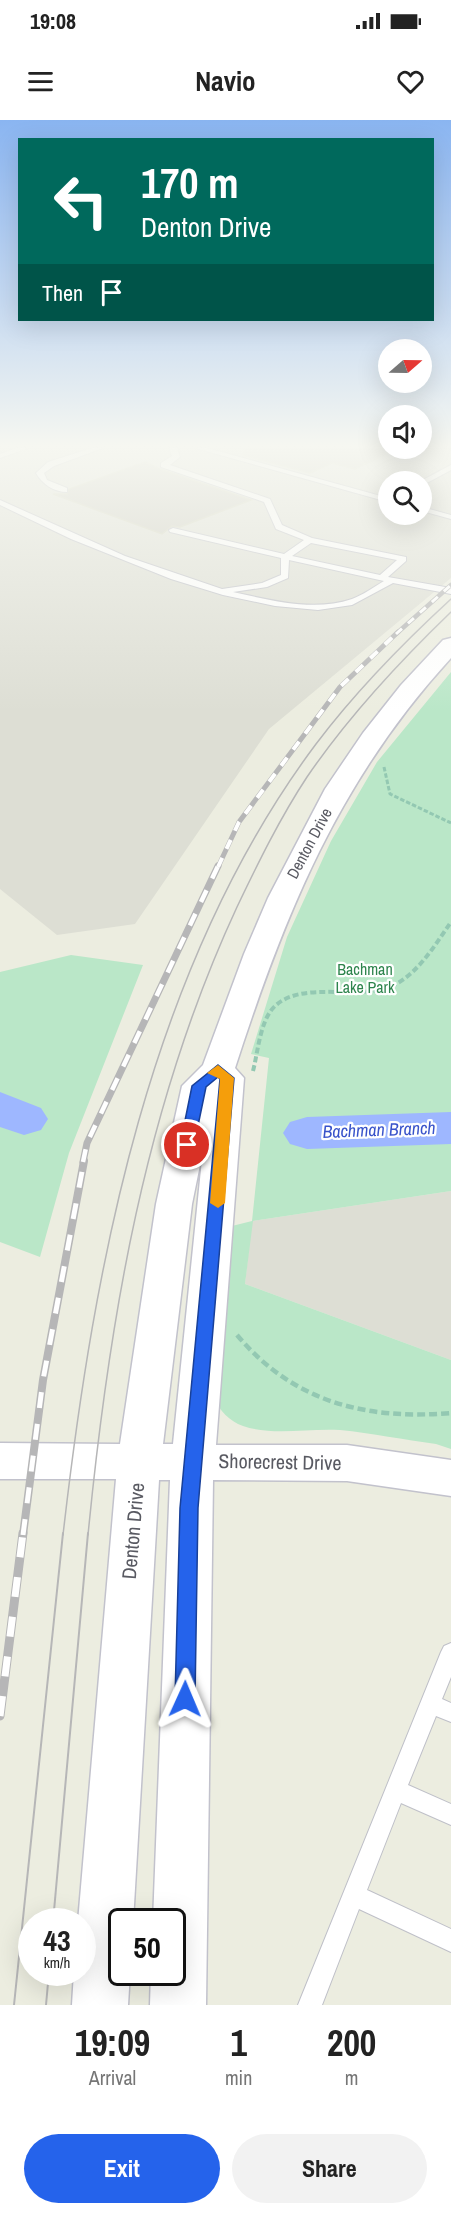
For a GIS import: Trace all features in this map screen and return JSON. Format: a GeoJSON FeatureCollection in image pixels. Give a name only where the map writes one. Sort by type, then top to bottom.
{"type":"FeatureCollection","features":[{"type":"Feature","properties":{"kind":"main road","name":"Denton Drive"},"geometry":{"type":"LineString","coordinates":[[100,2005],[108,1862],[140,1460],[174,1204],[199,1086],[218,1070],[268,926],[313,833],[364,748],[423,673],[451,645]]}},
{"type":"Feature","properties":{"kind":"main road"},"geometry":{"type":"LineString","coordinates":[[178,2005],[189,1508],[218,1206],[227,1078],[218,1070]]}},
{"type":"Feature","properties":{"kind":"main road","name":"Shorecrest Drive"},"geometry":{"type":"LineString","coordinates":[[0,1461],[140,1460],[347,1463],[403,1469],[451,1478]]}},
{"type":"Feature","properties":{"kind":"lane"},"geometry":{"type":"LineString","coordinates":[[70,536],[218,591],[274,605],[311,607],[351,602],[392,580]]}},
{"type":"Feature","properties":{"kind":"lane"},"geometry":{"type":"LineString","coordinates":[[198,536],[285,557],[451,591]]}},
{"type":"Feature","properties":{"kind":"lane"},"geometry":{"type":"LineString","coordinates":[[301,536],[310,540],[403,559],[382,578]]}},
{"type":"Feature","properties":{"kind":"lane"},"geometry":{"type":"LineString","coordinates":[[285,557],[310,540]]}},
{"type":"Feature","properties":{"kind":"lane"},"geometry":{"type":"LineString","coordinates":[[218,591],[264,585],[285,576],[285,557]]}},
{"type":"Feature","properties":{"kind":"lane"},"geometry":{"type":"LineString","coordinates":[[310,2005],[451,1652]]}},
{"type":"Feature","properties":{"kind":"lane"},"geometry":{"type":"LineString","coordinates":[[430,1704],[451,1713]]}},
{"type":"Feature","properties":{"kind":"lane"},"geometry":{"type":"LineString","coordinates":[[396,1790],[451,1815]]}},
{"type":"Feature","properties":{"kind":"lane"},"geometry":{"type":"LineString","coordinates":[[354,1895],[451,1941]]}},
{"type":"Feature","properties":{"kind":"path"},"geometry":{"type":"LineString","coordinates":[[384,765],[390,794],[451,823]]}},
{"type":"Feature","properties":{"kind":"path"},"geometry":{"type":"LineString","coordinates":[[270,1014],[276,1005],[299,994],[351,995],[393,986],[424,957],[451,922]]}},
{"type":"Feature","properties":{"kind":"path"},"geometry":{"type":"LineString","coordinates":[[229,1325],[243,1343],[293,1383],[338,1406],[365,1414],[392,1417],[451,1413]]}},
{"type":"Feature","properties":{"kind":"shaded area"},"geometry":{"type":"Polygon","coordinates":[[[0,536],[451,536],[451,578],[269,729],[135,924],[57,935],[0,889],[0,536]]]}},
{"type":"Feature","properties":{"kind":"shaded area"},"geometry":{"type":"Polygon","coordinates":[[[451,1191],[451,1360],[245,1284],[252,1221],[451,1191]]]}},
{"type":"Feature","properties":{"kind":"green space","name":"Bachman Lake Park"},"geometry":{"type":"Polygon","coordinates":[[[451,672],[451,1191],[253,1221],[245,1284],[451,1360],[451,1449],[436,1444],[352,1431],[254,1429],[233,1421],[219,1407],[214,1398],[232,1226],[252,1221],[269,1058],[251,1054],[287,937],[331,841],[377,762],[451,672]]]}},
{"type":"Feature","properties":{"kind":"green space"},"geometry":{"type":"Polygon","coordinates":[[[71,955],[143,965],[69,1153],[40,1257],[0,1242],[0,972],[71,955]]]}},
{"type":"Feature","properties":{"kind":"waterway","name":"Bachman Branch"},"geometry":{"type":"LineString","coordinates":[[0,1108],[24,1119]]}},
{"type":"Feature","properties":{"kind":"waterway","name":"Bachman Branch"},"geometry":{"type":"LineString","coordinates":[[307,1133],[451,1128]]}},
{"type":"Feature","properties":{"kind":"tram line"},"geometry":{"type":"LineString","coordinates":[[63,1535],[92,1328],[113,1224],[138,1122],[171,1021],[210,924],[258,831],[316,744],[380,668],[451,599]]}},
{"type":"Feature","properties":{"kind":"tram line"},"geometry":{"type":"LineString","coordinates":[[88,1535],[107,1374],[136,1215],[155,1136],[178,1058],[205,982],[253,874],[307,777],[374,691],[451,612]]}},
{"type":"Feature","properties":{"kind":"tram line"},"geometry":{"type":"LineString","coordinates":[[14,2005],[63,1533]]}},
{"type":"Feature","properties":{"kind":"tram line"},"geometry":{"type":"LineString","coordinates":[[54,1908],[88,1533]]}},
{"type":"Feature","properties":{"kind":"tram line"},"geometry":{"type":"LineString","coordinates":[[46,2005],[48,1986]]}},
{"type":"Feature","properties":{"kind":"railway"},"geometry":{"type":"LineString","coordinates":[[396,634],[451,585]]}},
{"type":"Feature","properties":{"kind":"railway"},"geometry":{"type":"LineString","coordinates":[[218,867],[239,822],[340,687],[398,632]]}},
{"type":"Feature","properties":{"kind":"railway"},"geometry":{"type":"LineString","coordinates":[[83,1162],[87,1143],[218,866]]}},
{"type":"Feature","properties":{"kind":"railway"},"geometry":{"type":"LineString","coordinates":[[23,1535],[43,1380],[84,1161]]}},
{"type":"Feature","properties":{"kind":"railway"},"geometry":{"type":"LineString","coordinates":[[0,1716],[23,1533]]}},
{"type":"Feature","properties":{"kind":"slow traffic"},"geometry":{"type":"LineString","coordinates":[[214,1073],[218,1070],[227,1076],[218,1203]]}},
{"type":"Feature","properties":{"kind":"route"},"geometry":{"type":"LineString","coordinates":[[185,1699],[189,1508],[196,1414],[218,1206],[227,1078],[218,1070],[199,1086],[187,1145]]}}]}
